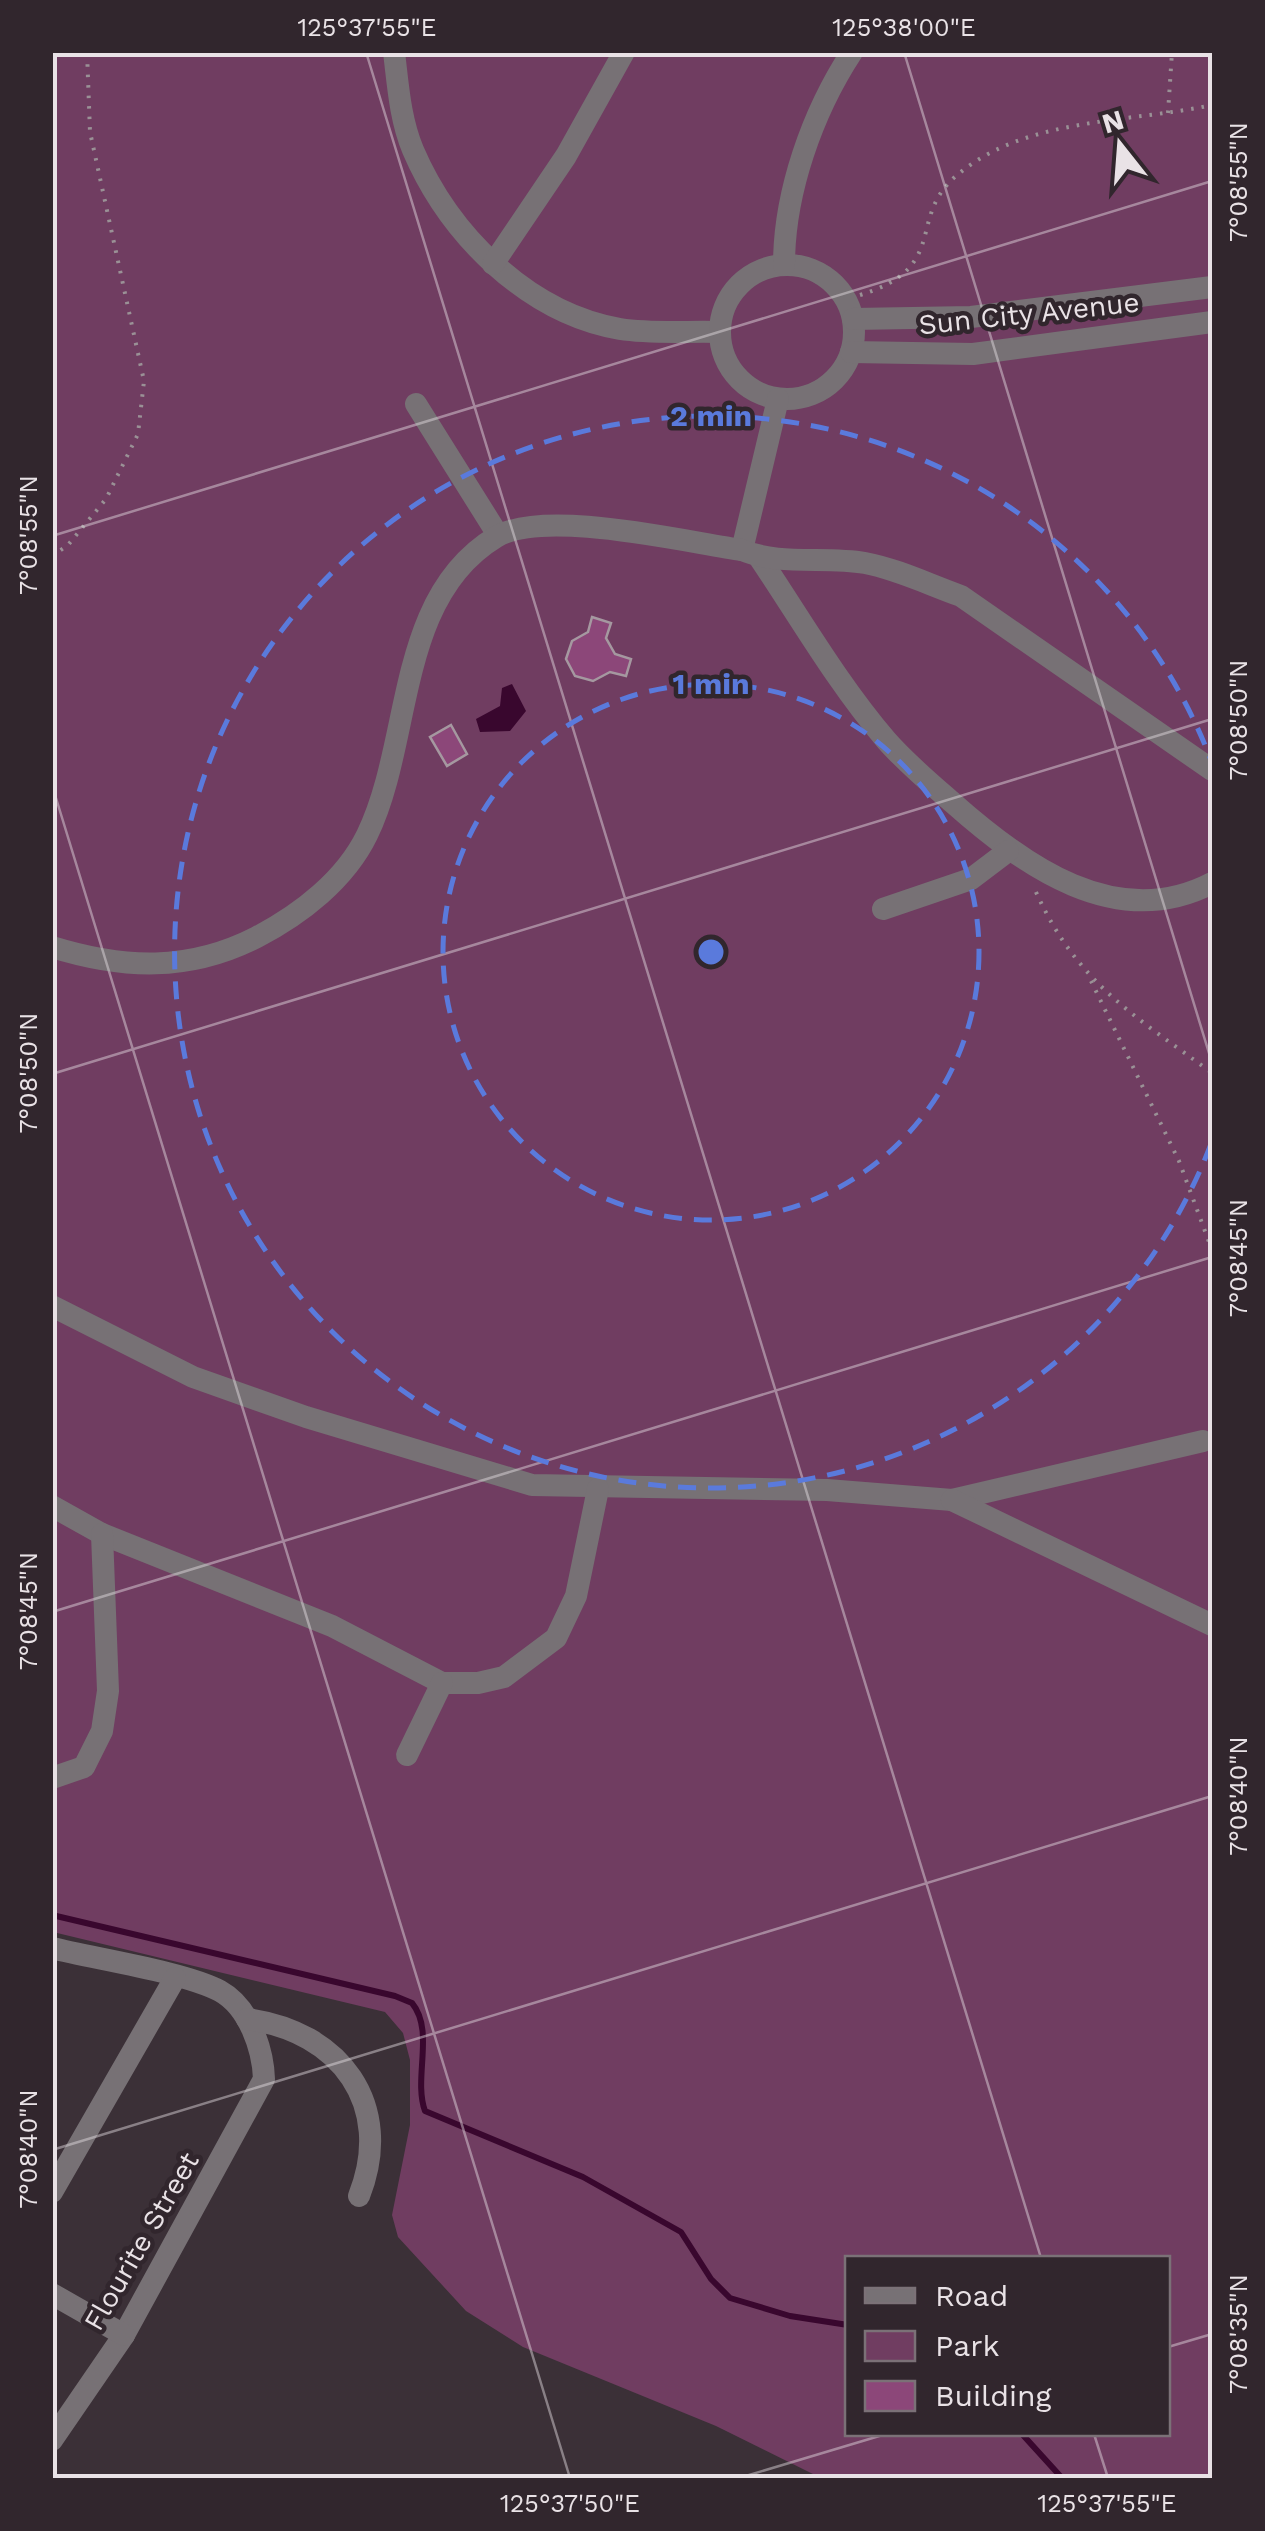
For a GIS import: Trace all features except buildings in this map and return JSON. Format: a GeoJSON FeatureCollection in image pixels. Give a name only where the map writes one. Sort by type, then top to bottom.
{"type":"FeatureCollection","features":[{"type":"Feature","properties":{"kind":"street"},"geometry":{"type":"LineString","coordinates":[[394,52],[400,108],[418,159],[457,223],[493,264],[535,296],[620,329],[720,332]]}},
{"type":"Feature","properties":{"kind":"street"},"geometry":{"type":"LineString","coordinates":[[493,264],[566,156],[624,52]]}},
{"type":"Feature","properties":{"kind":"street"},"geometry":{"type":"LineString","coordinates":[[784,265],[784,230],[800,166],[852,52]]}},
{"type":"Feature","properties":{"kind":"street"},"geometry":{"type":"LineString","coordinates":[[784,265],[820,273],[850,309],[852,352],[845,366],[823,388],[794,399],[778,398],[741,381],[725,359],[720,332],[726,304],[744,280],[784,265]]}},
{"type":"Feature","properties":{"kind":"street","name":"Sun City Avenue"},"geometry":{"type":"LineString","coordinates":[[850,309],[972,316],[1212,286]]}},
{"type":"Feature","properties":{"kind":"street","name":"Sun City Avenue"},"geometry":{"type":"LineString","coordinates":[[852,352],[973,354],[1212,322]]}},
{"type":"Feature","properties":{"kind":"street"},"geometry":{"type":"LineString","coordinates":[[778,398],[751,554],[886,740],[1015,856],[1080,889],[1132,900],[1163,901],[1212,884]]}},
{"type":"Feature","properties":{"kind":"street"},"geometry":{"type":"LineString","coordinates":[[416,404],[498,535]]}},
{"type":"Feature","properties":{"kind":"street"},"geometry":{"type":"LineString","coordinates":[[52,947],[136,966],[175,964],[245,943],[315,899],[366,838],[380,804],[418,652],[438,600],[467,560],[498,535],[527,527],[584,526],[751,554],[868,563],[961,596],[1212,770]]}},
{"type":"Feature","properties":{"kind":"street"},"geometry":{"type":"LineString","coordinates":[[883,909],[971,879],[1015,856]]}},
{"type":"Feature","properties":{"kind":"street"},"geometry":{"type":"LineString","coordinates":[[52,1306],[193,1378],[488,1474],[532,1484],[807,1490],[952,1500],[1203,1442]]}},
{"type":"Feature","properties":{"kind":"street"},"geometry":{"type":"LineString","coordinates":[[52,1506],[102,1534],[332,1626],[442,1683],[504,1677],[556,1638],[576,1596],[598,1488]]}},
{"type":"Feature","properties":{"kind":"street"},"geometry":{"type":"LineString","coordinates":[[952,1500],[1212,1625]]}},
{"type":"Feature","properties":{"kind":"street"},"geometry":{"type":"LineString","coordinates":[[52,1778],[84,1767],[102,1732],[108,1691],[102,1534]]}},
{"type":"Feature","properties":{"kind":"street"},"geometry":{"type":"LineString","coordinates":[[407,1755],[442,1683]]}},
{"type":"Feature","properties":{"kind":"street"},"geometry":{"type":"LineString","coordinates":[[52,1948],[219,1990],[246,2019],[278,2023],[305,2036],[355,2081],[370,2122],[372,2148],[359,2196]]}},
{"type":"Feature","properties":{"kind":"street"},"geometry":{"type":"LineString","coordinates":[[52,2192],[174,1978]]}},
{"type":"Feature","properties":{"kind":"street","name":"Flourite Street"},"geometry":{"type":"LineString","coordinates":[[52,2440],[124,2335],[254,2103],[264,2079],[264,2062],[246,2019]]}},
{"type":"Feature","properties":{"kind":"street"},"geometry":{"type":"LineString","coordinates":[[52,2294],[124,2335]]}},
{"type":"Feature","properties":{"kind":"path"},"geometry":{"type":"LineString","coordinates":[[52,556],[68,545],[106,499],[138,434],[144,381],[90,132],[87,52]]}},
{"type":"Feature","properties":{"kind":"path"},"geometry":{"type":"LineString","coordinates":[[1168,112],[1172,52]]}},
{"type":"Feature","properties":{"kind":"path"},"geometry":{"type":"LineString","coordinates":[[850,309],[902,276],[919,258],[937,200],[954,178],[988,154],[1026,137],[1212,106]]}},
{"type":"Feature","properties":{"kind":"path"},"geometry":{"type":"LineString","coordinates":[[1015,856],[1046,915],[1091,980],[1179,1161],[1212,1250]]}},
{"type":"Feature","properties":{"kind":"path"},"geometry":{"type":"LineString","coordinates":[[1091,980],[1212,1073]]}},
{"type":"Feature","properties":{"kind":"green space"},"geometry":{"type":"Polygon","coordinates":[[[53,53],[1212,53],[1212,2478],[821,2478],[716,2426],[523,2347],[466,2311],[398,2237],[392,2215],[410,2125],[410,2060],[403,2033],[385,2012],[53,1932],[53,53]]]}},
{"type":"Feature","properties":{"kind":"shaded area"},"geometry":{"type":"Polygon","coordinates":[[[512,684],[526,711],[510,731],[480,732],[476,719],[500,706],[502,688],[512,684]]]}},
{"type":"Feature","properties":{"kind":"waterway"},"geometry":{"type":"LineString","coordinates":[[52,1915],[412,2003],[422,2027],[421,2084],[425,2111],[583,2177],[681,2232],[711,2279],[730,2298],[790,2316],[845,2325]]}},
{"type":"Feature","properties":{"kind":"waterway"},"geometry":{"type":"LineString","coordinates":[[1024,2436],[1062,2478]]}}]}
